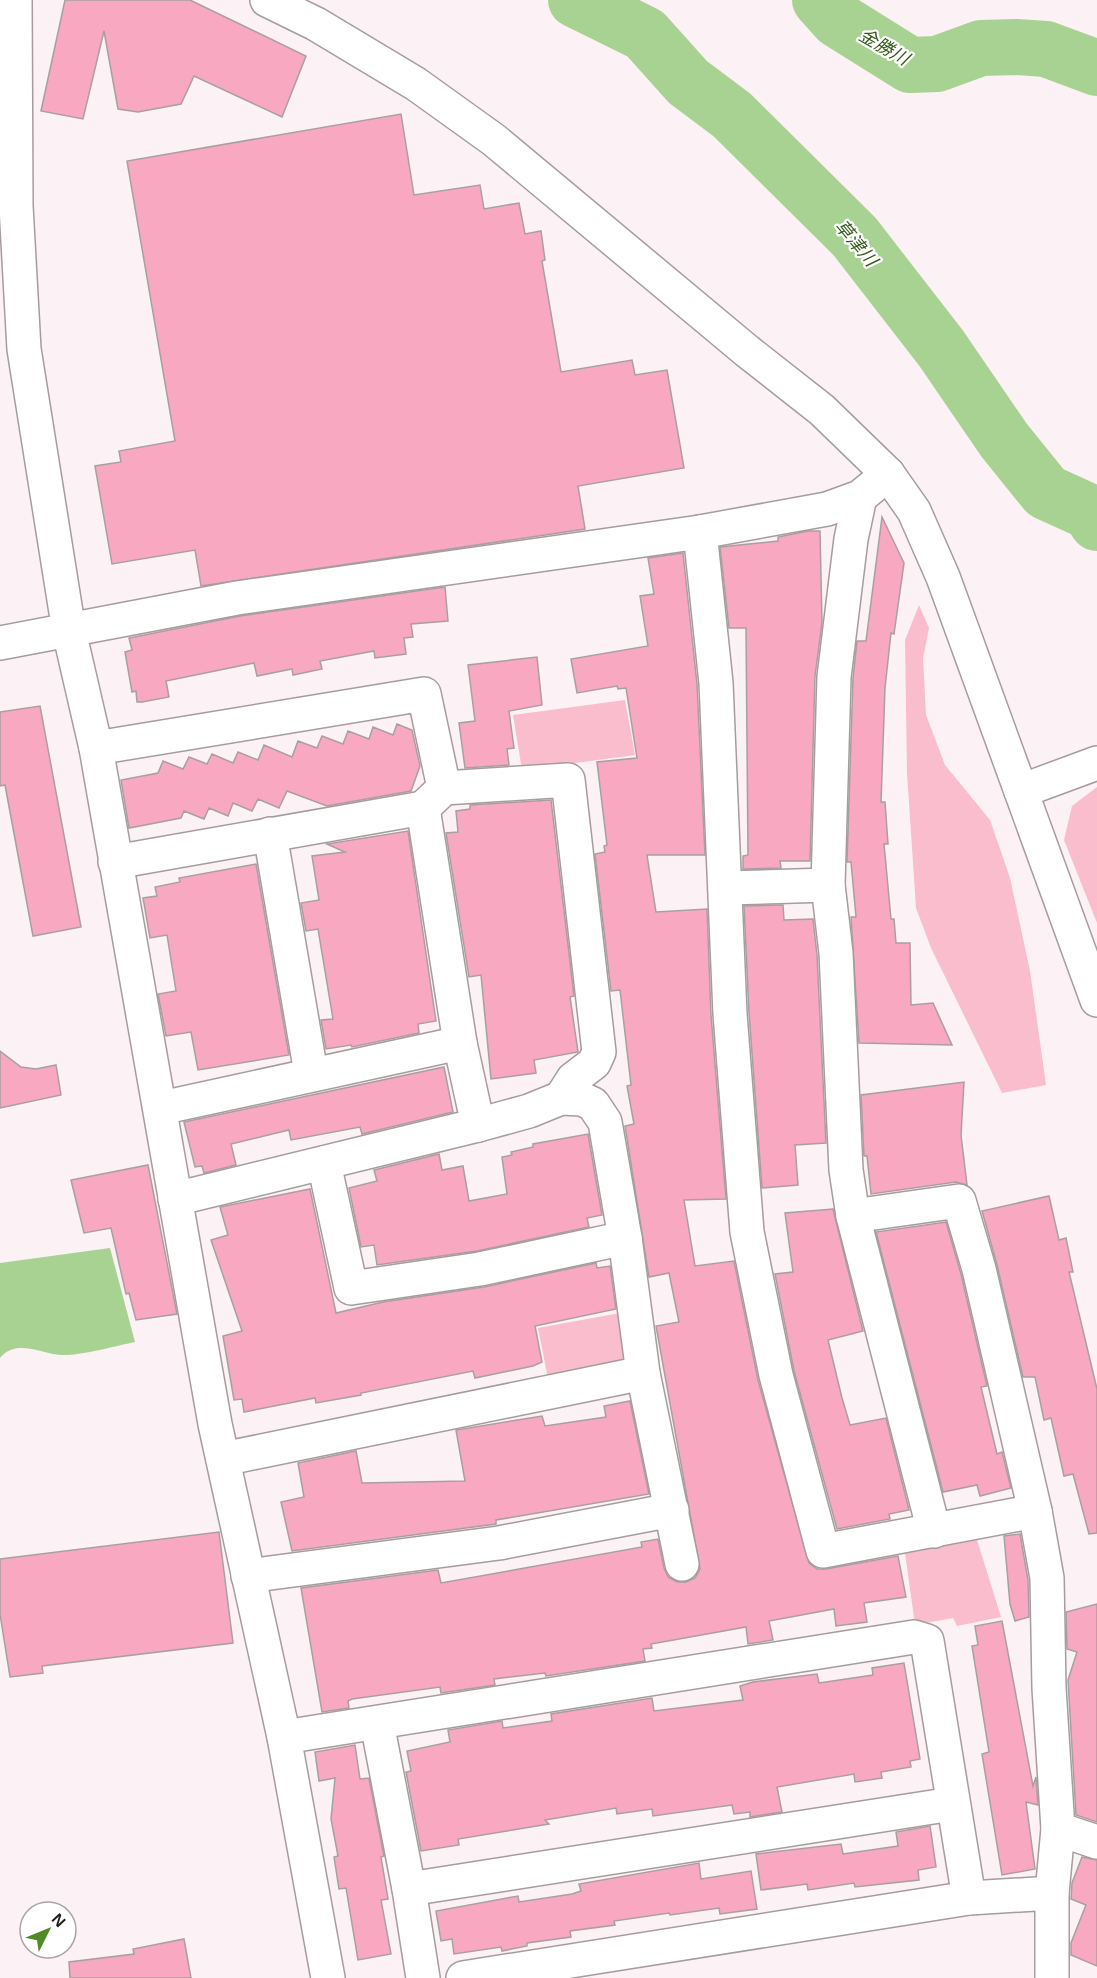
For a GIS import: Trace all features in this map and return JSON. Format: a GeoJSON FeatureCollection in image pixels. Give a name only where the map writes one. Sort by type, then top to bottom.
{"type":"FeatureCollection","features":[{"type":"Feature","properties":{"kind":"street"},"geometry":{"type":"LineString","coordinates":[[15,0],[16,206],[24,349],[69,630],[96,748],[223,1459],[284,1737],[328,1978]]}},
{"type":"Feature","properties":{"kind":"street"},"geometry":{"type":"LineString","coordinates":[[267,0],[316,24],[416,84],[494,140],[747,351],[822,410],[888,474],[914,511],[944,577],[1097,999]]}},
{"type":"Feature","properties":{"kind":"street"},"geometry":{"type":"LineString","coordinates":[[0,644],[237,597],[700,532],[827,509],[860,497],[888,474]]}},
{"type":"Feature","properties":{"kind":"street"},"geometry":{"type":"LineString","coordinates":[[860,497],[851,539],[834,676],[828,885],[836,952],[846,1170],[853,1216],[934,1531]]}},
{"type":"Feature","properties":{"kind":"street"},"geometry":{"type":"LineString","coordinates":[[700,532],[716,683],[730,1014],[747,1232],[776,1375],[823,1551],[1035,1511]]}},
{"type":"Feature","properties":{"kind":"street"},"geometry":{"type":"LineString","coordinates":[[96,748],[424,694],[460,1043],[478,1125]]}},
{"type":"Feature","properties":{"kind":"street"},"geometry":{"type":"LineString","coordinates":[[1021,791],[1094,764]]}},
{"type":"Feature","properties":{"kind":"street"},"geometry":{"type":"LineString","coordinates":[[115,862],[270,834],[434,798],[568,780],[599,1052],[594,1063],[573,1079],[561,1098]]}},
{"type":"Feature","properties":{"kind":"street"},"geometry":{"type":"LineString","coordinates":[[270,834],[311,1073]]}},
{"type":"Feature","properties":{"kind":"street"},"geometry":{"type":"LineString","coordinates":[[726,888],[828,885]]}},
{"type":"Feature","properties":{"kind":"street"},"geometry":{"type":"LineString","coordinates":[[161,1108],[311,1073],[460,1043]]}},
{"type":"Feature","properties":{"kind":"street"},"geometry":{"type":"LineString","coordinates":[[175,1199],[478,1125],[529,1111],[561,1098],[582,1099],[593,1104],[605,1122],[625,1238],[643,1373],[682,1564]]}},
{"type":"Feature","properties":{"kind":"street"},"geometry":{"type":"LineString","coordinates":[[324,1163],[351,1288],[480,1269],[625,1238]]}},
{"type":"Feature","properties":{"kind":"street"},"geometry":{"type":"LineString","coordinates":[[853,1216],[959,1201],[979,1269],[1035,1511],[1049,1602],[1049,1688],[1058,1829],[1052,1893],[1052,1978]]}},
{"type":"Feature","properties":{"kind":"street"},"geometry":{"type":"LineString","coordinates":[[223,1459],[643,1373]]}},
{"type":"Feature","properties":{"kind":"street"},"geometry":{"type":"LineString","coordinates":[[248,1576],[498,1543],[672,1510]]}},
{"type":"Feature","properties":{"kind":"street"},"geometry":{"type":"LineString","coordinates":[[284,1737],[914,1637],[927,1641],[969,1898]]}},
{"type":"Feature","properties":{"kind":"street"},"geometry":{"type":"LineString","coordinates":[[377,1723],[409,1888],[423,1978]]}},
{"type":"Feature","properties":{"kind":"street"},"geometry":{"type":"LineString","coordinates":[[409,1888],[952,1804]]}},
{"type":"Feature","properties":{"kind":"street"},"geometry":{"type":"LineString","coordinates":[[1058,1829],[1097,1842]]}},
{"type":"Feature","properties":{"kind":"street"},"geometry":{"type":"LineString","coordinates":[[462,1978],[969,1898],[1052,1893]]}},
{"type":"Feature","properties":{"kind":"shaded area"},"geometry":{"type":"Polygon","coordinates":[[[919,605],[929,628],[923,658],[926,715],[945,765],[990,820],[1010,878],[1030,971],[1046,1085],[1002,1093],[931,948],[916,908],[907,773],[905,640],[919,605]]]}},
{"type":"Feature","properties":{"kind":"shaded area"},"geometry":{"type":"Polygon","coordinates":[[[625,700],[635,755],[522,770],[513,715],[625,700]]]}},
{"type":"Feature","properties":{"kind":"shaded area"},"geometry":{"type":"Polygon","coordinates":[[[1097,787],[1097,923],[1064,840],[1072,806],[1097,787]]]}},
{"type":"Feature","properties":{"kind":"shaded area"},"geometry":{"type":"Polygon","coordinates":[[[110,1248],[135,1342],[69,1355],[21,1348],[6,1352],[0,1358],[0,1263],[110,1248]]]}},
{"type":"Feature","properties":{"kind":"shaded area"},"geometry":{"type":"Polygon","coordinates":[[[620,1313],[629,1358],[620,1370],[549,1384],[538,1328],[620,1313]]]}},
{"type":"Feature","properties":{"kind":"shaded area"},"geometry":{"type":"Polygon","coordinates":[[[977,1540],[1001,1617],[957,1626],[953,1618],[915,1625],[905,1553],[977,1540]]]}},
{"type":"Feature","properties":{"kind":"building"},"geometry":{"type":"Polygon","coordinates":[[[65,0],[190,0],[306,56],[282,117],[194,76],[181,104],[138,112],[118,109],[104,31],[83,119],[41,111],[65,0]]]}},
{"type":"Feature","properties":{"kind":"building"},"geometry":{"type":"Polygon","coordinates":[[[401,114],[414,195],[480,185],[484,209],[519,203],[525,234],[541,231],[545,260],[542,261],[561,372],[632,360],[635,375],[667,370],[684,468],[578,486],[585,529],[201,586],[195,550],[112,564],[95,466],[121,462],[119,451],[175,441],[127,161],[401,114]]]}},
{"type":"Feature","properties":{"kind":"building"},"geometry":{"type":"Polygon","coordinates":[[[882,517],[904,563],[894,634],[891,633],[885,688],[881,802],[885,802],[888,844],[884,844],[891,919],[894,919],[896,943],[910,943],[911,1005],[933,1003],[952,1045],[859,1043],[851,917],[856,917],[851,862],[847,862],[853,678],[857,641],[866,641],[882,517]]]}},
{"type":"Feature","properties":{"kind":"building"},"geometry":{"type":"Polygon","coordinates":[[[820,531],[822,623],[815,676],[810,861],[780,861],[781,868],[743,869],[743,856],[748,855],[746,628],[729,628],[720,547],[778,541],[778,537],[820,531]]]}},
{"type":"Feature","properties":{"kind":"building"},"geometry":{"type":"Polygon","coordinates":[[[683,553],[697,684],[705,855],[647,855],[656,912],[707,909],[711,1015],[726,1199],[684,1200],[695,1266],[734,1261],[758,1380],[809,1563],[817,1569],[826,1569],[898,1556],[906,1597],[864,1603],[867,1622],[836,1626],[834,1609],[769,1621],[773,1640],[748,1644],[746,1627],[651,1644],[652,1648],[643,1649],[645,1661],[546,1676],[545,1673],[494,1679],[495,1685],[441,1693],[440,1687],[352,1699],[348,1701],[349,1708],[322,1712],[301,1588],[438,1570],[441,1583],[642,1547],[641,1542],[658,1539],[668,1577],[677,1582],[686,1582],[695,1578],[700,1569],[656,1326],[679,1322],[669,1273],[649,1277],[625,1126],[634,1124],[627,1086],[631,1085],[620,990],[611,991],[595,854],[605,852],[604,846],[607,845],[597,762],[637,758],[626,688],[618,689],[617,686],[577,693],[571,659],[648,646],[640,596],[654,594],[648,558],[683,553]]]}},
{"type":"Feature","properties":{"kind":"building"},"geometry":{"type":"Polygon","coordinates":[[[445,587],[448,621],[411,624],[413,637],[404,638],[406,654],[375,658],[374,651],[320,661],[322,669],[293,675],[292,669],[257,676],[254,663],[166,681],[169,697],[137,702],[136,691],[132,692],[125,652],[132,650],[129,638],[240,616],[445,587]]]}},
{"type":"Feature","properties":{"kind":"building"},"geometry":{"type":"Polygon","coordinates":[[[537,657],[542,705],[509,711],[514,748],[507,749],[509,765],[465,768],[459,723],[475,721],[468,665],[537,657]]]}},
{"type":"Feature","properties":{"kind":"building"},"geometry":{"type":"Polygon","coordinates":[[[40,706],[81,927],[33,936],[5,785],[0,786],[0,712],[40,706]]]}},
{"type":"Feature","properties":{"kind":"building"},"geometry":{"type":"Polygon","coordinates":[[[397,724],[412,730],[420,766],[411,791],[327,806],[287,791],[279,808],[258,799],[252,811],[233,803],[228,816],[209,808],[204,819],[184,811],[181,818],[129,828],[121,780],[158,773],[163,761],[183,769],[189,757],[207,764],[212,754],[233,763],[238,752],[258,760],[264,745],[292,757],[298,741],[317,748],[322,736],[343,744],[348,731],[369,739],[373,727],[393,735],[397,724]]]}},
{"type":"Feature","properties":{"kind":"building"},"geometry":{"type":"Polygon","coordinates":[[[551,800],[574,996],[570,997],[578,1052],[534,1060],[536,1073],[491,1079],[481,975],[469,977],[446,833],[458,832],[456,811],[470,809],[470,805],[551,800]]]}},
{"type":"Feature","properties":{"kind":"building"},"geometry":{"type":"Polygon","coordinates":[[[408,831],[436,1021],[418,1024],[419,1033],[352,1047],[351,1045],[326,1049],[321,1020],[333,1019],[318,929],[306,931],[301,903],[319,900],[312,856],[345,852],[327,844],[408,831]]]}},
{"type":"Feature","properties":{"kind":"building"},"geometry":{"type":"Polygon","coordinates":[[[256,864],[289,1055],[198,1070],[191,1032],[166,1036],[158,994],[176,991],[167,935],[150,938],[143,898],[157,896],[155,887],[180,882],[179,878],[256,864]]]}},
{"type":"Feature","properties":{"kind":"building"},"geometry":{"type":"Polygon","coordinates":[[[783,905],[784,920],[813,919],[817,955],[826,1143],[795,1145],[798,1185],[762,1188],[749,1013],[744,906],[783,905]]]}},
{"type":"Feature","properties":{"kind":"building"},"geometry":{"type":"Polygon","coordinates":[[[0,1051],[21,1067],[36,1069],[56,1065],[61,1095],[0,1108],[0,1051]]]}},
{"type":"Feature","properties":{"kind":"building"},"geometry":{"type":"Polygon","coordinates":[[[444,1067],[453,1112],[362,1134],[360,1127],[291,1140],[289,1130],[231,1144],[236,1165],[204,1173],[202,1166],[195,1167],[184,1122],[444,1067]]]}},
{"type":"Feature","properties":{"kind":"building"},"geometry":{"type":"Polygon","coordinates":[[[964,1082],[961,1135],[967,1185],[956,1182],[871,1194],[867,1156],[864,1156],[861,1095],[964,1082]]]}},
{"type":"Feature","properties":{"kind":"building"},"geometry":{"type":"Polygon","coordinates":[[[588,1134],[602,1215],[587,1218],[589,1227],[477,1251],[377,1265],[374,1245],[361,1247],[349,1188],[377,1181],[374,1170],[439,1154],[442,1170],[463,1166],[469,1201],[507,1194],[502,1157],[512,1155],[511,1152],[533,1147],[533,1144],[588,1134]]]}},
{"type":"Feature","properties":{"kind":"building"},"geometry":{"type":"Polygon","coordinates":[[[148,1165],[177,1314],[136,1320],[129,1293],[126,1294],[111,1228],[84,1233],[71,1180],[148,1165]]]}},
{"type":"Feature","properties":{"kind":"building"},"geometry":{"type":"Polygon","coordinates":[[[310,1189],[336,1313],[383,1302],[484,1287],[596,1263],[597,1268],[610,1266],[616,1309],[535,1326],[542,1362],[533,1366],[475,1378],[473,1371],[361,1393],[361,1395],[316,1403],[315,1398],[244,1412],[242,1399],[234,1400],[223,1336],[242,1331],[211,1240],[228,1235],[220,1207],[310,1189]]]}},
{"type":"Feature","properties":{"kind":"building"},"geometry":{"type":"Polygon","coordinates":[[[1049,1196],[1059,1240],[1066,1238],[1073,1272],[1069,1272],[1097,1389],[1097,1533],[1089,1534],[1073,1474],[1064,1476],[1051,1418],[1044,1420],[1035,1377],[1023,1377],[982,1211],[1049,1196]]]}},
{"type":"Feature","properties":{"kind":"building"},"geometry":{"type":"Polygon","coordinates":[[[833,1209],[863,1331],[828,1340],[842,1398],[850,1425],[886,1418],[909,1510],[889,1514],[890,1519],[837,1529],[794,1371],[775,1274],[793,1272],[785,1213],[833,1209]]]}},
{"type":"Feature","properties":{"kind":"building"},"geometry":{"type":"Polygon","coordinates":[[[946,1222],[961,1274],[987,1386],[981,1387],[997,1454],[1002,1452],[1011,1488],[980,1496],[977,1485],[943,1492],[876,1232],[946,1222]]]}},
{"type":"Feature","properties":{"kind":"building"},"geometry":{"type":"Polygon","coordinates":[[[630,1401],[649,1494],[496,1520],[496,1524],[292,1551],[281,1502],[304,1497],[298,1463],[356,1451],[362,1483],[465,1481],[456,1430],[542,1416],[545,1426],[606,1417],[604,1406],[630,1401]]]}},
{"type":"Feature","properties":{"kind":"building"},"geometry":{"type":"Polygon","coordinates":[[[219,1532],[233,1643],[42,1666],[43,1673],[10,1677],[0,1614],[0,1559],[219,1532]]]}},
{"type":"Feature","properties":{"kind":"building"},"geometry":{"type":"Polygon","coordinates":[[[1020,1534],[1028,1580],[1029,1617],[1015,1621],[1010,1604],[1004,1536],[1020,1534]]]}},
{"type":"Feature","properties":{"kind":"building"},"geometry":{"type":"Polygon","coordinates":[[[1097,1604],[1097,1822],[1076,1815],[1068,1680],[1077,1652],[1067,1649],[1066,1612],[1097,1604]]]}},
{"type":"Feature","properties":{"kind":"building"},"geometry":{"type":"Polygon","coordinates":[[[1002,1621],[1033,1786],[1036,1777],[1038,1805],[1026,1802],[1035,1869],[1002,1875],[982,1754],[989,1752],[972,1646],[978,1645],[975,1626],[1002,1621]]]}},
{"type":"Feature","properties":{"kind":"building"},"geometry":{"type":"Polygon","coordinates":[[[904,1663],[920,1759],[910,1761],[911,1767],[881,1772],[882,1778],[855,1782],[854,1774],[777,1787],[782,1812],[750,1817],[750,1812],[734,1814],[732,1805],[653,1816],[652,1809],[617,1814],[616,1808],[545,1820],[549,1824],[458,1839],[459,1845],[421,1851],[406,1772],[411,1771],[407,1751],[450,1742],[448,1730],[502,1721],[503,1728],[552,1721],[551,1714],[652,1698],[654,1711],[743,1700],[740,1686],[753,1682],[817,1674],[819,1683],[873,1675],[872,1668],[904,1663]]]}},
{"type":"Feature","properties":{"kind":"building"},"geometry":{"type":"Polygon","coordinates":[[[355,1745],[360,1779],[369,1778],[384,1856],[381,1857],[388,1899],[381,1900],[391,1954],[358,1960],[346,1888],[339,1889],[334,1857],[338,1856],[331,1819],[335,1778],[319,1781],[315,1752],[355,1745]]]}},
{"type":"Feature","properties":{"kind":"building"},"geometry":{"type":"Polygon","coordinates":[[[930,1826],[936,1867],[918,1870],[919,1880],[855,1887],[854,1883],[808,1890],[807,1884],[761,1890],[756,1854],[841,1844],[843,1854],[898,1846],[896,1832],[930,1826]]]}},
{"type":"Feature","properties":{"kind":"building"},"geometry":{"type":"Polygon","coordinates":[[[1082,1857],[1097,1860],[1097,1966],[1071,1955],[1071,1943],[1086,1905],[1071,1899],[1072,1883],[1082,1857]]]}},
{"type":"Feature","properties":{"kind":"building"},"geometry":{"type":"Polygon","coordinates":[[[699,1863],[701,1879],[751,1871],[757,1909],[720,1914],[719,1908],[614,1921],[615,1925],[570,1931],[571,1937],[527,1943],[527,1946],[502,1951],[501,1947],[454,1954],[452,1939],[441,1941],[436,1911],[518,1896],[519,1902],[572,1894],[581,1891],[579,1884],[699,1863]]]}},
{"type":"Feature","properties":{"kind":"building"},"geometry":{"type":"Polygon","coordinates":[[[184,1939],[191,1978],[70,1978],[69,1962],[134,1954],[133,1949],[184,1939]]]}},
{"type":"Feature","properties":{"kind":"waterway","name":"草津川"},"geometry":{"type":"LineString","coordinates":[[576,0],[645,34],[688,82],[732,115],[855,237],[941,348],[1004,440],[1046,492],[1090,512],[1097,523]]}},
{"type":"Feature","properties":{"kind":"waterway","name":"金勝川"},"geometry":{"type":"LineString","coordinates":[[820,0],[838,20],[910,65],[937,64],[981,48],[1016,47],[1046,49],[1097,68]]}},
{"type":"Feature","properties":{"kind":"waterway","name":"草津川"},"geometry":{"type":"LineString","coordinates":[[1090,512],[1097,513]]}}]}
